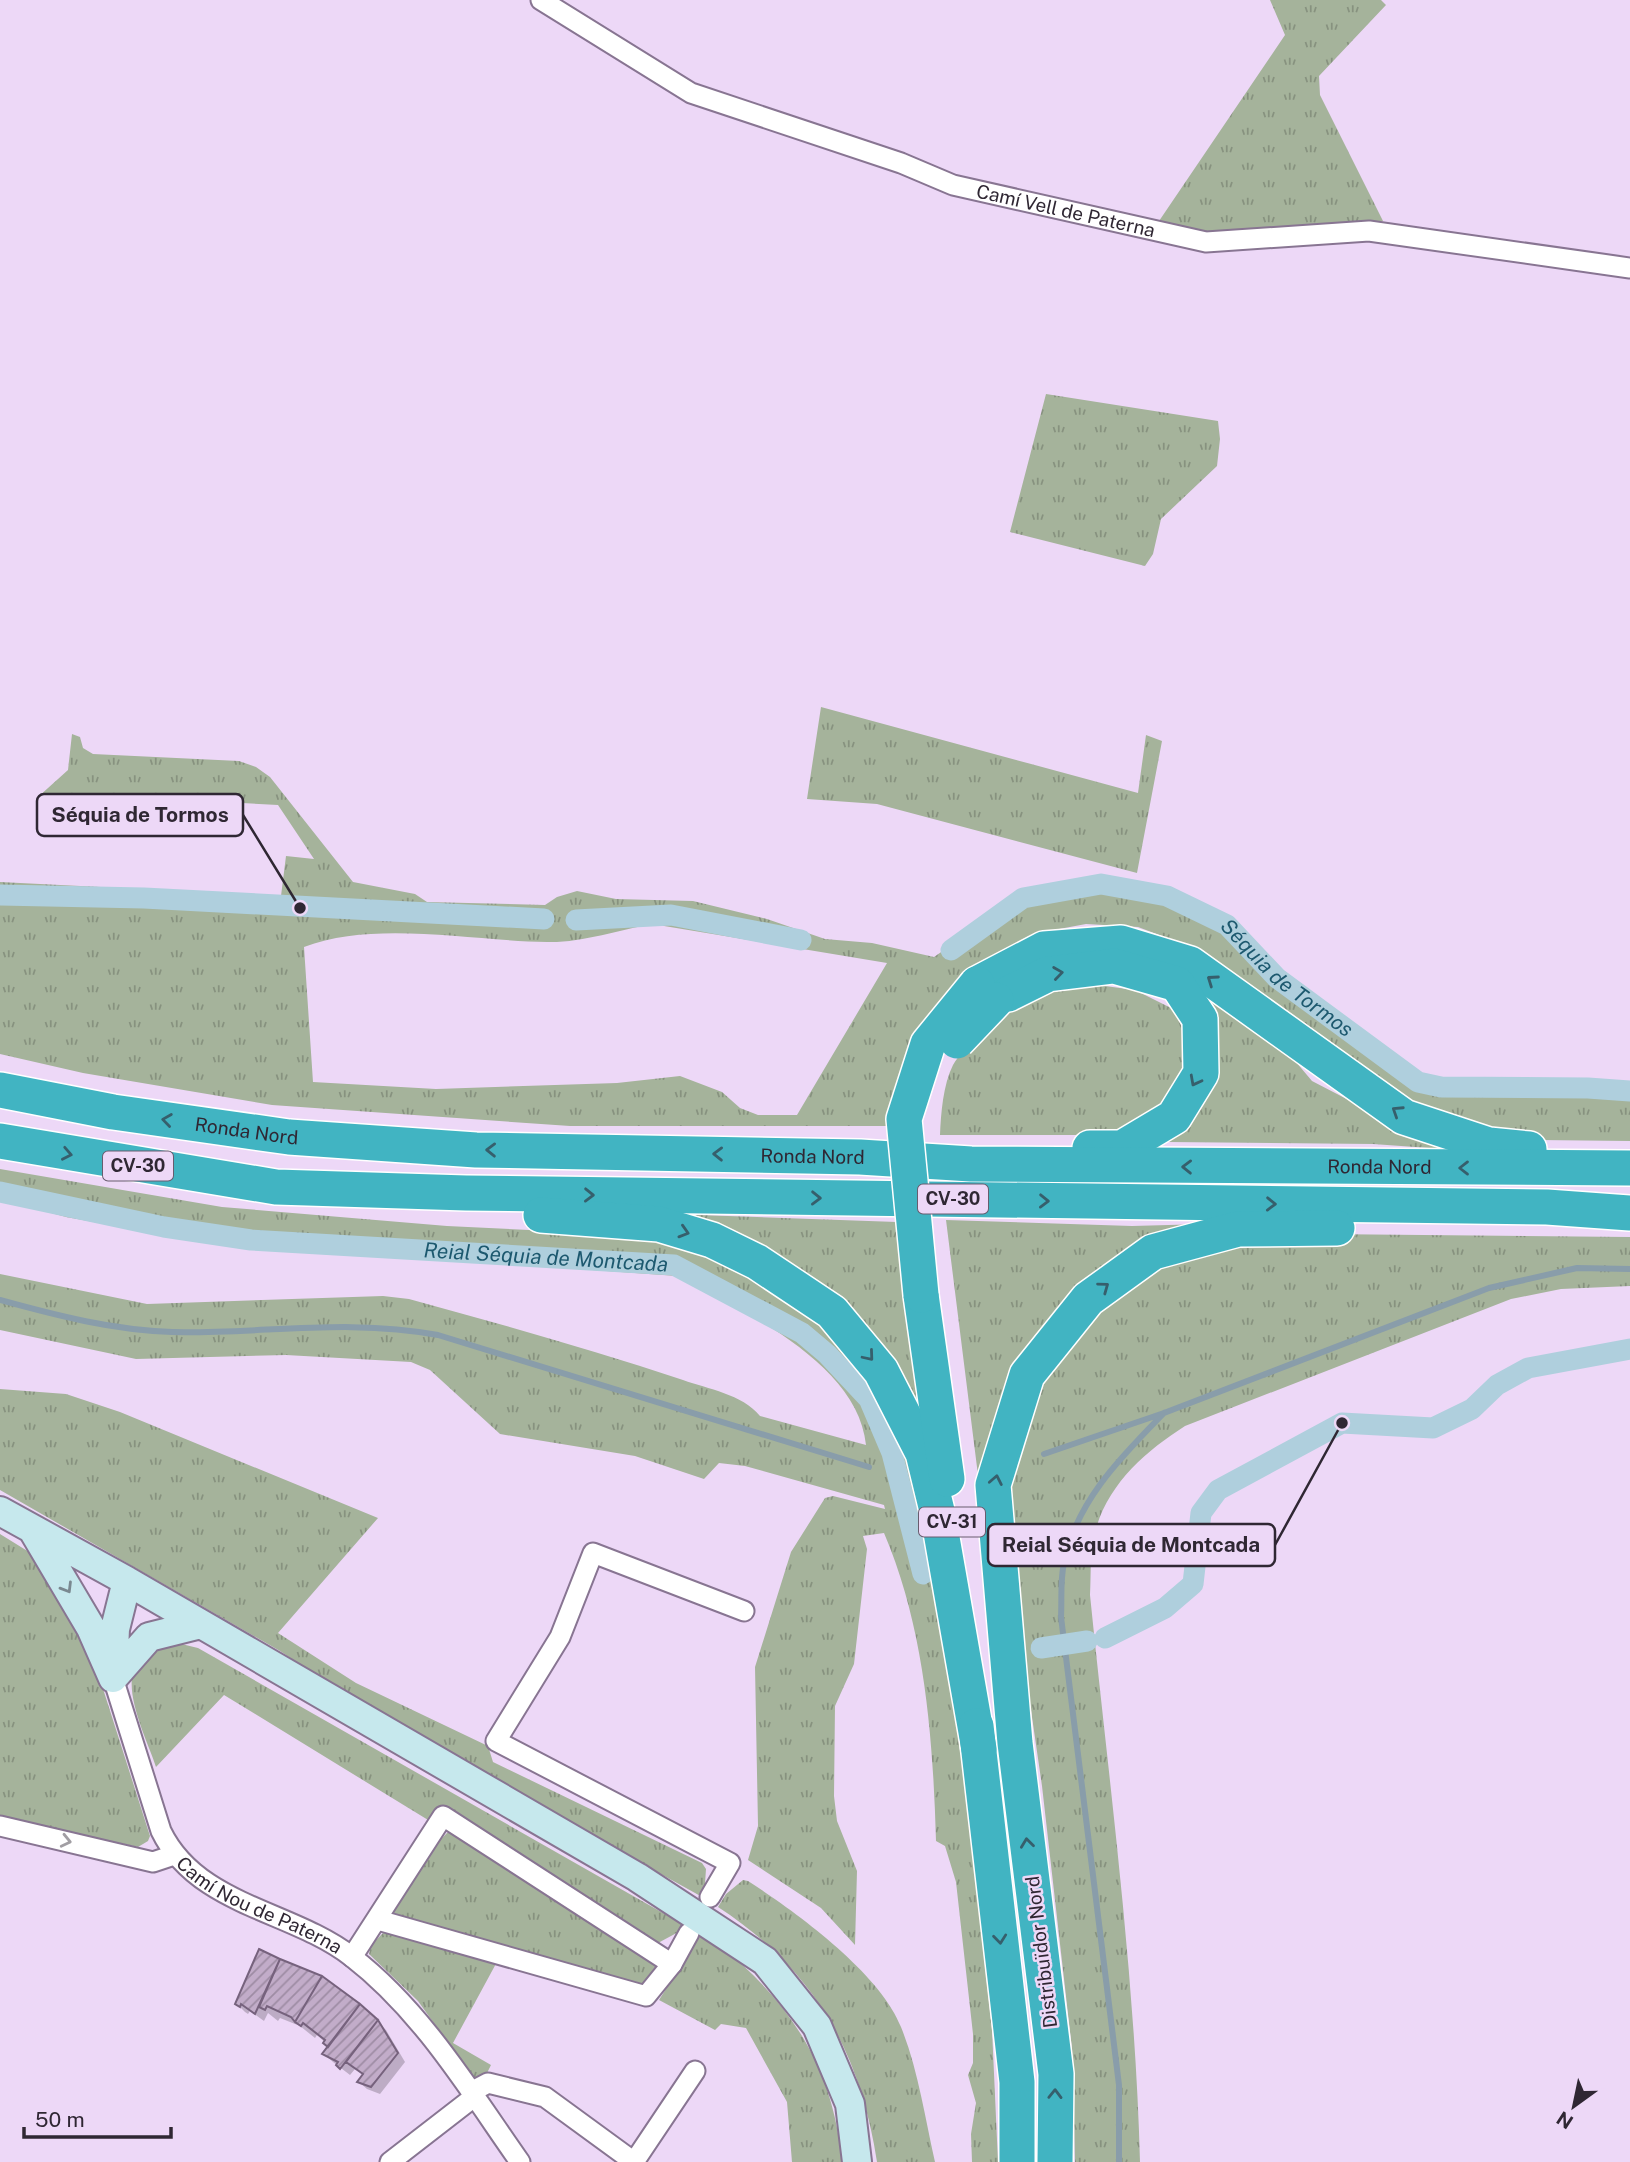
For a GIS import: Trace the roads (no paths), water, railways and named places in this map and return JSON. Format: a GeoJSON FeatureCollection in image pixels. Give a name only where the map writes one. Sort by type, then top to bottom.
{"type":"FeatureCollection","features":[{"type":"Feature","properties":{"kind":"highway"},"geometry":{"type":"LineString","coordinates":[[1015,1743],[930,1292],[925,1122],[947,1051],[986,992],[1044,949],[1121,943],[1190,964],[1404,1117],[1489,1145],[1630,1159]]}},
{"type":"Feature","properties":{"kind":"highway"},"geometry":{"type":"LineString","coordinates":[[860,1157],[971,1148],[1122,1148],[1174,1118],[1201,1073],[1200,1019],[1177,984],[1114,966],[1048,974],[986,992]]}},
{"type":"Feature","properties":{"kind":"highway","name":"Ronda Nord"},"geometry":{"type":"LineString","coordinates":[[0,1090],[113,1112],[289,1137],[476,1150],[860,1157],[1026,1165],[1630,1168]]}},
{"type":"Feature","properties":{"kind":"highway","name":"Ronda Nord"},"geometry":{"type":"LineString","coordinates":[[0,1142],[276,1187],[466,1193],[1547,1207],[1630,1214]]}},
{"type":"Feature","properties":{"kind":"highway"},"geometry":{"type":"LineString","coordinates":[[276,1187],[463,1209],[659,1224],[712,1240],[757,1262],[832,1312],[881,1370],[923,1452],[938,1515],[979,1749]]}},
{"type":"Feature","properties":{"kind":"highway"},"geometry":{"type":"LineString","coordinates":[[1015,1743],[993,1485],[1027,1375],[1088,1299],[1153,1252],[1238,1229],[1547,1225],[1630,1214]]}},
{"type":"Feature","properties":{"kind":"highway","name":"CV-31"},"geometry":{"type":"LineString","coordinates":[[930,1292],[951,1509],[979,1749]]}},
{"type":"Feature","properties":{"kind":"highway","name":"Distribuïdor Nord"},"geometry":{"type":"LineString","coordinates":[[1015,1743],[1056,2074],[1055,2162]]}},
{"type":"Feature","properties":{"kind":"highway","name":"Distribuïdor Nord"},"geometry":{"type":"LineString","coordinates":[[979,1749],[1017,2082],[1017,2162]]}},
{"type":"Feature","properties":{"kind":"street","name":"Camí Vell de Paterna"},"geometry":{"type":"LineString","coordinates":[[541,0],[691,93],[901,163],[953,185],[1206,242],[1369,231],[1630,268]]}},
{"type":"Feature","properties":{"kind":"street"},"geometry":{"type":"LineString","coordinates":[[0,1511],[201,1623],[637,1877],[765,1961],[817,2026],[850,2104],[857,2162]]}},
{"type":"Feature","properties":{"kind":"street","name":"Camí Nou de Paterna"},"geometry":{"type":"LineString","coordinates":[[33,1529],[91,1628],[113,1678],[161,1832],[174,1855],[212,1886],[312,1933],[352,1956],[401,2002],[520,2162]]}},
{"type":"Feature","properties":{"kind":"street"},"geometry":{"type":"LineString","coordinates":[[710,1897],[730,1863],[496,1741],[560,1637],[593,1553],[744,1611]]}},
{"type":"Feature","properties":{"kind":"street"},"geometry":{"type":"LineString","coordinates":[[91,1628],[127,1581]]}},
{"type":"Feature","properties":{"kind":"street","name":"Camí Nou de Paterna"},"geometry":{"type":"LineString","coordinates":[[113,1678],[115,1629],[127,1581]]}},
{"type":"Feature","properties":{"kind":"street"},"geometry":{"type":"LineString","coordinates":[[113,1678],[149,1637],[201,1623]]}},
{"type":"Feature","properties":{"kind":"street"},"geometry":{"type":"LineString","coordinates":[[352,1956],[378,1920],[443,1816],[672,1964]]}},
{"type":"Feature","properties":{"kind":"street"},"geometry":{"type":"LineString","coordinates":[[0,1826],[153,1862],[174,1855]]}},
{"type":"Feature","properties":{"kind":"street"},"geometry":{"type":"LineString","coordinates":[[378,1920],[646,1996],[672,1964],[689,1933]]}},
{"type":"Feature","properties":{"kind":"street"},"geometry":{"type":"LineString","coordinates":[[390,2162],[488,2083],[544,2096],[634,2162],[695,2071]]}},
{"type":"Feature","properties":{"kind":"waterway","name":"Séquia de Tormos"},"geometry":{"type":"LineString","coordinates":[[951,950],[1023,898],[1101,884],[1167,896],[1227,925],[1277,978],[1418,1082],[1441,1087],[1588,1088],[1630,1091]]}},
{"type":"Feature","properties":{"kind":"waterway","name":"Séquia de Tormos"},"geometry":{"type":"LineString","coordinates":[[0,895],[144,898],[544,919]]}},
{"type":"Feature","properties":{"kind":"waterway","name":"Séquia de Tormos"},"geometry":{"type":"LineString","coordinates":[[576,920],[671,915],[801,940]]}},
{"type":"Feature","properties":{"kind":"waterway","name":"Reial Séquia de Montcada"},"geometry":{"type":"LineString","coordinates":[[0,1192],[164,1227],[251,1240],[674,1265],[802,1333],[827,1354],[869,1399],[892,1453],[923,1574]]}},
{"type":"Feature","properties":{"kind":"waterway"},"geometry":{"type":"LineString","coordinates":[[1044,1454],[1164,1413],[1489,1288],[1577,1268],[1630,1269]]}},
{"type":"Feature","properties":{"kind":"waterway"},"geometry":{"type":"LineString","coordinates":[[0,1300],[86,1321],[150,1331],[206,1332],[338,1327],[404,1330],[438,1335],[869,1467]]}},
{"type":"Feature","properties":{"kind":"waterway","name":"Reial Séquia de Montcada"},"geometry":{"type":"LineString","coordinates":[[1105,1638],[1165,1608],[1193,1584],[1201,1513],[1218,1490],[1342,1423],[1433,1428],[1472,1409],[1497,1385],[1528,1368],[1630,1349]]}},
{"type":"Feature","properties":{"kind":"waterway"},"geometry":{"type":"LineString","coordinates":[[1119,2162],[1119,2085],[1061,1617],[1062,1583],[1070,1541],[1090,1500],[1117,1463],[1164,1413]]}},
{"type":"Feature","properties":{"kind":"waterway","name":"Reial Séquia de Montcada"},"geometry":{"type":"LineString","coordinates":[[1041,1648],[1087,1641]]}},
{"type":"Feature","properties":{"kind":"place","name":"Séquia de Tormos"},"geometry":{"type":"Point","coordinates":[300,908]}},
{"type":"Feature","properties":{"kind":"place","name":"Reial Séquia de Montcada"},"geometry":{"type":"Point","coordinates":[1342,1423]}}]}
